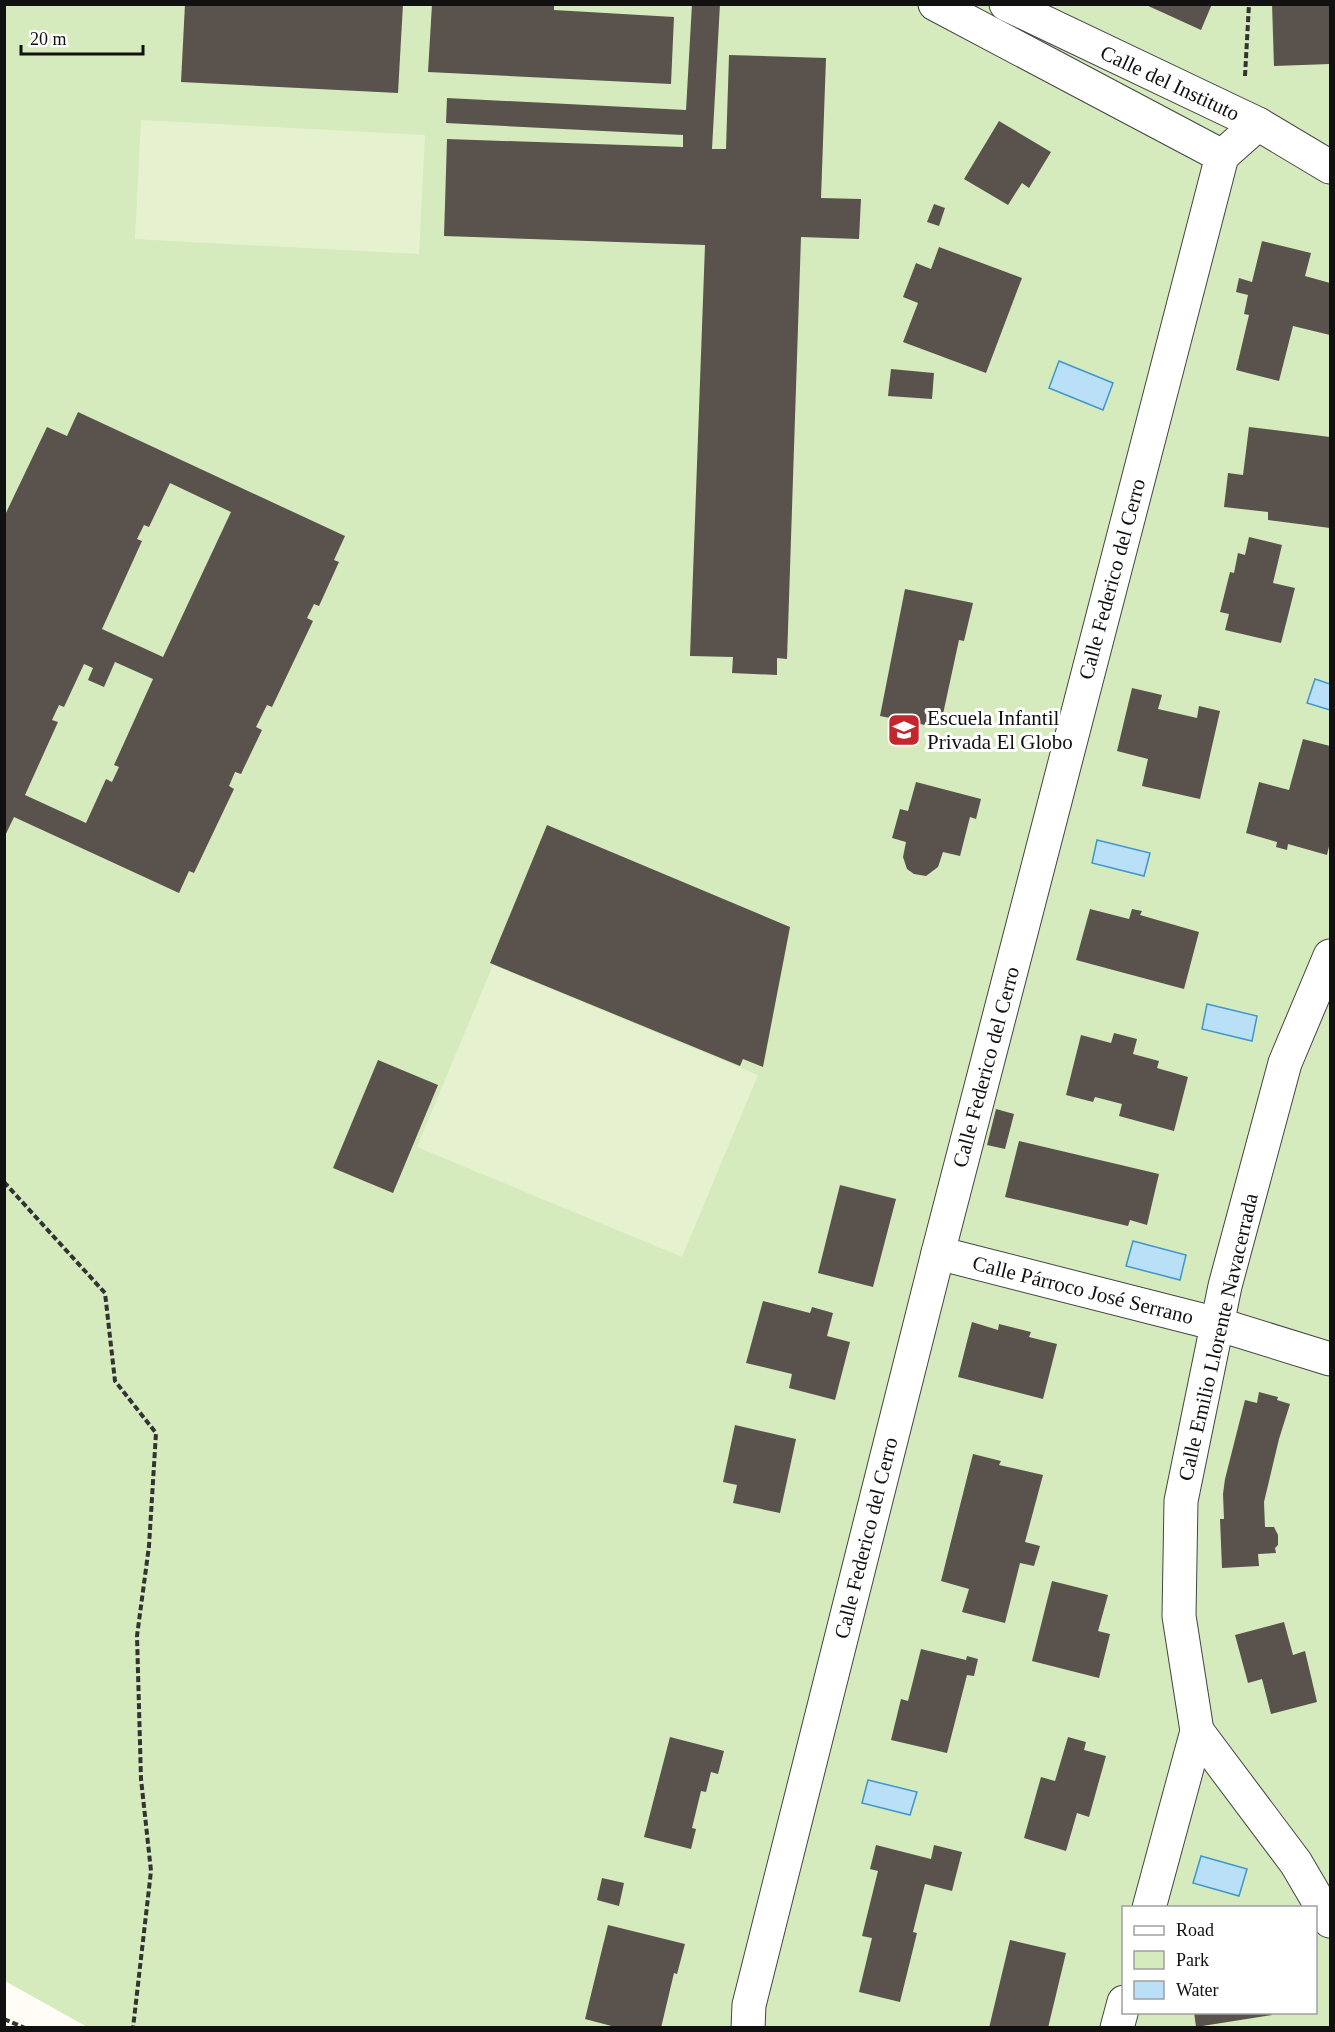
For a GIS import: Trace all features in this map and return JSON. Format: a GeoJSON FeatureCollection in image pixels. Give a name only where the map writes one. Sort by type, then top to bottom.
{"type":"FeatureCollection","features":[{"type":"Feature","properties":{"kind":"street","name":"Calle del Instituto"},"geometry":{"type":"LineString","coordinates":[[1006,4],[1258,124],[1330,167]]}},
{"type":"Feature","properties":{"kind":"street","name":"Calle del Instituto"},"geometry":{"type":"LineString","coordinates":[[950,13],[1222,156]]}},
{"type":"Feature","properties":{"kind":"street"},"geometry":{"type":"LineString","coordinates":[[1222,156],[1258,124]]}},
{"type":"Feature","properties":{"kind":"street","name":"Calle Federico del Cerro"},"geometry":{"type":"LineString","coordinates":[[748,2028],[749,2005],[938,1253],[1222,156]]}},
{"type":"Feature","properties":{"kind":"street","name":"Calle Emilio Llorente Navacerrada"},"geometry":{"type":"LineString","coordinates":[[1197,1731],[1179,1616],[1180,1501],[1225,1286],[1285,1063],[1330,956]]}},
{"type":"Feature","properties":{"kind":"street","name":"Calle Párroco José Serrano"},"geometry":{"type":"LineString","coordinates":[[938,1253],[1217,1324],[1330,1359]]}},
{"type":"Feature","properties":{"kind":"street"},"geometry":{"type":"LineString","coordinates":[[1150,1906],[1197,1731]]}},
{"type":"Feature","properties":{"kind":"street"},"geometry":{"type":"LineString","coordinates":[[1197,1731],[1296,1863],[1330,1921]]}},
{"type":"Feature","properties":{"kind":"street"},"geometry":{"type":"LineString","coordinates":[[1117,2028],[1122,2009]]}},
{"type":"Feature","properties":{"kind":"path"},"geometry":{"type":"LineString","coordinates":[[1223,108],[1244,91],[1249,4]]}},
{"type":"Feature","properties":{"kind":"path"},"geometry":{"type":"LineString","coordinates":[[4,1182],[105,1293],[115,1381],[156,1433],[148,1546],[137,1636],[141,1779],[151,1871],[133,2028]]}},
{"type":"Feature","properties":{"kind":"path"},"geometry":{"type":"LineString","coordinates":[[4,2019],[25,2028]]}},
{"type":"Feature","properties":{"kind":"green space"},"geometry":{"type":"Polygon","coordinates":[[[4,5],[1330,5],[1330,2027],[89,2028],[5,1981],[4,5]]]}},
{"type":"Feature","properties":{"kind":"green space"},"geometry":{"type":"Polygon","coordinates":[[[141,120],[425,135],[419,254],[135,239],[141,120]]]}},
{"type":"Feature","properties":{"kind":"green space"},"geometry":{"type":"Polygon","coordinates":[[[493,965],[758,1075],[682,1257],[417,1147],[493,965]]]}},
{"type":"Feature","properties":{"kind":"water"},"geometry":{"type":"Polygon","coordinates":[[[1059,361],[1113,383],[1103,410],[1049,388],[1059,361]]]}},
{"type":"Feature","properties":{"kind":"water"},"geometry":{"type":"Polygon","coordinates":[[[1315,679],[1330,684],[1330,710],[1307,703],[1315,679]]]}},
{"type":"Feature","properties":{"kind":"water"},"geometry":{"type":"Polygon","coordinates":[[[1097,840],[1150,853],[1144,876],[1092,863],[1097,840]]]}},
{"type":"Feature","properties":{"kind":"water"},"geometry":{"type":"Polygon","coordinates":[[[1207,1004],[1257,1016],[1252,1041],[1202,1029],[1207,1004]]]}},
{"type":"Feature","properties":{"kind":"water"},"geometry":{"type":"Polygon","coordinates":[[[1133,1241],[1186,1255],[1180,1280],[1126,1266],[1133,1241]]]}},
{"type":"Feature","properties":{"kind":"water"},"geometry":{"type":"Polygon","coordinates":[[[868,1780],[917,1792],[910,1815],[862,1803],[868,1780]]]}},
{"type":"Feature","properties":{"kind":"water"},"geometry":{"type":"Polygon","coordinates":[[[1201,1856],[1247,1869],[1239,1896],[1193,1883],[1201,1856]]]}},
{"type":"Feature","properties":{"kind":"building"},"geometry":{"type":"Polygon","coordinates":[[[185,4],[403,4],[398,93],[181,82],[185,4]]]}},
{"type":"Feature","properties":{"kind":"building"},"geometry":{"type":"Polygon","coordinates":[[[432,4],[554,4],[554,10],[674,17],[671,84],[428,72],[432,4]]]}},
{"type":"Feature","properties":{"kind":"building"},"geometry":{"type":"Polygon","coordinates":[[[692,4],[720,4],[712,149],[726,149],[729,55],[826,58],[821,198],[861,199],[859,239],[801,237],[787,659],[777,658],[777,675],[732,673],[733,657],[690,656],[705,245],[444,236],[447,139],[683,147],[683,135],[446,123],[447,98],[686,110],[692,4]]]}},
{"type":"Feature","properties":{"kind":"building"},"geometry":{"type":"Polygon","coordinates":[[[1144,4],[1212,4],[1201,30],[1144,4]]]}},
{"type":"Feature","properties":{"kind":"building"},"geometry":{"type":"Polygon","coordinates":[[[1272,4],[1330,4],[1330,64],[1274,66],[1272,4]]]}},
{"type":"Feature","properties":{"kind":"building"},"geometry":{"type":"Polygon","coordinates":[[[999,121],[1051,152],[1029,188],[1022,183],[1008,205],[964,179],[999,121]]]}},
{"type":"Feature","properties":{"kind":"building"},"geometry":{"type":"Polygon","coordinates":[[[934,204],[945,208],[939,226],[927,222],[934,204]]]}},
{"type":"Feature","properties":{"kind":"building"},"geometry":{"type":"Polygon","coordinates":[[[1262,241],[1311,253],[1305,276],[1330,283],[1330,335],[1293,326],[1279,381],[1236,370],[1249,315],[1244,314],[1248,295],[1236,292],[1239,278],[1252,282],[1262,241]]]}},
{"type":"Feature","properties":{"kind":"building"},"geometry":{"type":"Polygon","coordinates":[[[939,247],[1022,278],[986,373],[903,342],[918,303],[903,297],[916,263],[931,269],[939,247]]]}},
{"type":"Feature","properties":{"kind":"building"},"geometry":{"type":"Polygon","coordinates":[[[891,369],[934,373],[932,399],[888,396],[891,369]]]}},
{"type":"Feature","properties":{"kind":"building"},"geometry":{"type":"Polygon","coordinates":[[[78,412],[345,536],[334,560],[339,562],[319,606],[314,604],[307,618],[313,621],[272,707],[267,705],[256,727],[262,730],[241,774],[235,772],[229,786],[234,789],[194,873],[189,871],[179,893],[14,817],[4,838],[4,517],[47,427],[67,436],[78,412]],[[170,483],[149,527],[144,525],[137,539],[142,541],[102,629],[163,657],[231,512],[170,483]],[[115,662],[104,687],[88,680],[93,668],[84,664],[64,707],[59,705],[52,720],[58,722],[25,795],[86,823],[106,779],[112,782],[119,767],[114,765],[153,679],[115,662]]]}},
{"type":"Feature","properties":{"kind":"building"},"geometry":{"type":"Polygon","coordinates":[[[1249,427],[1330,437],[1330,528],[1268,520],[1268,512],[1224,507],[1228,473],[1243,475],[1249,427]]]}},
{"type":"Feature","properties":{"kind":"building"},"geometry":{"type":"Polygon","coordinates":[[[1249,537],[1282,545],[1273,583],[1295,588],[1281,643],[1225,630],[1229,614],[1220,612],[1230,572],[1234,573],[1238,553],[1245,555],[1249,537]]]}},
{"type":"Feature","properties":{"kind":"building"},"geometry":{"type":"Polygon","coordinates":[[[905,589],[973,603],[964,641],[959,640],[940,728],[880,716],[905,589]]]}},
{"type":"Feature","properties":{"kind":"building"},"geometry":{"type":"Polygon","coordinates":[[[1132,688],[1162,695],[1158,709],[1197,718],[1199,706],[1220,711],[1200,799],[1142,786],[1148,759],[1117,751],[1132,688]]]}},
{"type":"Feature","properties":{"kind":"building"},"geometry":{"type":"Polygon","coordinates":[[[1303,739],[1330,746],[1330,842],[1327,855],[1288,844],[1287,850],[1276,847],[1277,842],[1246,833],[1259,782],[1289,790],[1303,739]]]}},
{"type":"Feature","properties":{"kind":"building"},"geometry":{"type":"Polygon","coordinates":[[[916,782],[981,799],[976,819],[970,817],[960,856],[943,852],[938,867],[926,876],[914,874],[907,869],[903,857],[906,842],[892,838],[900,809],[908,811],[916,782]]]}},
{"type":"Feature","properties":{"kind":"building"},"geometry":{"type":"Polygon","coordinates":[[[547,825],[790,927],[763,1067],[743,1059],[740,1066],[490,963],[547,825]]]}},
{"type":"Feature","properties":{"kind":"building"},"geometry":{"type":"Polygon","coordinates":[[[1090,909],[1129,919],[1132,909],[1142,911],[1140,915],[1199,932],[1184,989],[1076,960],[1090,909]]]}},
{"type":"Feature","properties":{"kind":"building"},"geometry":{"type":"Polygon","coordinates":[[[1114,1033],[1137,1039],[1133,1054],[1159,1061],[1157,1068],[1188,1077],[1174,1131],[1119,1116],[1122,1104],[1095,1097],[1093,1102],[1066,1095],[1081,1035],[1111,1043],[1114,1033]]]}},
{"type":"Feature","properties":{"kind":"building"},"geometry":{"type":"Polygon","coordinates":[[[378,1060],[438,1085],[393,1193],[333,1168],[378,1060]]]}},
{"type":"Feature","properties":{"kind":"building"},"geometry":{"type":"Polygon","coordinates":[[[996,1109],[1014,1114],[1005,1149],[987,1145],[996,1109]]]}},
{"type":"Feature","properties":{"kind":"building"},"geometry":{"type":"Polygon","coordinates":[[[1019,1141],[1159,1174],[1147,1225],[1130,1220],[1128,1226],[1005,1197],[1019,1141]]]}},
{"type":"Feature","properties":{"kind":"building"},"geometry":{"type":"Polygon","coordinates":[[[840,1185],[896,1199],[873,1287],[818,1273],[840,1185]]]}},
{"type":"Feature","properties":{"kind":"building"},"geometry":{"type":"Polygon","coordinates":[[[763,1301],[810,1313],[812,1307],[833,1313],[827,1336],[850,1342],[835,1400],[789,1388],[792,1374],[746,1363],[763,1301]]]}},
{"type":"Feature","properties":{"kind":"building"},"geometry":{"type":"Polygon","coordinates":[[[972,1322],[998,1330],[999,1324],[1031,1332],[1029,1337],[1057,1344],[1043,1399],[958,1377],[972,1322]]]}},
{"type":"Feature","properties":{"kind":"building"},"geometry":{"type":"Polygon","coordinates":[[[1259,1392],[1278,1397],[1277,1400],[1290,1404],[1264,1502],[1265,1527],[1274,1527],[1278,1535],[1278,1545],[1275,1548],[1276,1553],[1258,1554],[1259,1566],[1222,1568],[1220,1519],[1224,1519],[1225,1479],[1245,1400],[1257,1403],[1259,1392]]]}},
{"type":"Feature","properties":{"kind":"building"},"geometry":{"type":"Polygon","coordinates":[[[735,1425],[796,1439],[780,1513],[733,1503],[737,1485],[723,1482],[735,1425]]]}},
{"type":"Feature","properties":{"kind":"building"},"geometry":{"type":"Polygon","coordinates":[[[973,1454],[1001,1461],[999,1465],[1043,1475],[1025,1542],[1040,1546],[1034,1566],[1020,1563],[1005,1623],[962,1612],[969,1589],[941,1581],[973,1454]]]}},
{"type":"Feature","properties":{"kind":"building"},"geometry":{"type":"Polygon","coordinates":[[[1052,1581],[1108,1595],[1098,1631],[1110,1634],[1099,1678],[1032,1661],[1052,1581]]]}},
{"type":"Feature","properties":{"kind":"building"},"geometry":{"type":"Polygon","coordinates":[[[1284,1622],[1293,1655],[1305,1651],[1317,1702],[1271,1714],[1262,1679],[1248,1683],[1235,1635],[1284,1622]]]}},
{"type":"Feature","properties":{"kind":"building"},"geometry":{"type":"Polygon","coordinates":[[[921,1649],[966,1660],[967,1656],[978,1659],[974,1676],[967,1675],[947,1753],[891,1740],[901,1699],[908,1701],[921,1649]]]}},
{"type":"Feature","properties":{"kind":"building"},"geometry":{"type":"Polygon","coordinates":[[[670,1737],[724,1751],[718,1774],[711,1772],[706,1792],[701,1791],[692,1828],[696,1829],[691,1849],[644,1837],[670,1737]]]}},
{"type":"Feature","properties":{"kind":"building"},"geometry":{"type":"Polygon","coordinates":[[[1068,1737],[1086,1742],[1084,1750],[1106,1756],[1089,1817],[1077,1813],[1066,1851],[1024,1838],[1041,1777],[1055,1781],[1068,1737]]]}},
{"type":"Feature","properties":{"kind":"building"},"geometry":{"type":"Polygon","coordinates":[[[876,1845],[931,1859],[934,1845],[962,1852],[952,1891],[925,1884],[913,1932],[917,1933],[900,2002],[859,1992],[872,1938],[862,1936],[878,1871],[870,1869],[876,1845]]]}},
{"type":"Feature","properties":{"kind":"building"},"geometry":{"type":"Polygon","coordinates":[[[602,1878],[624,1883],[619,1906],[597,1900],[602,1878]]]}},
{"type":"Feature","properties":{"kind":"building"},"geometry":{"type":"Polygon","coordinates":[[[608,1925],[685,1944],[677,1974],[674,1973],[661,2028],[619,2028],[585,2019],[608,1925]]]}},
{"type":"Feature","properties":{"kind":"building"},"geometry":{"type":"Polygon","coordinates":[[[1010,1940],[1066,1953],[1048,2028],[989,2028],[1010,1940]]]}},
{"type":"Feature","properties":{"kind":"building"},"geometry":{"type":"Polygon","coordinates":[[[1194,2014],[1272,2015],[1196,2027],[1194,2014]]]}},
{"type":"Feature","properties":{"kind":"place","name":"Escuela Infantil Privada El Globo"},"geometry":{"type":"Point","coordinates":[904,730]}}]}
